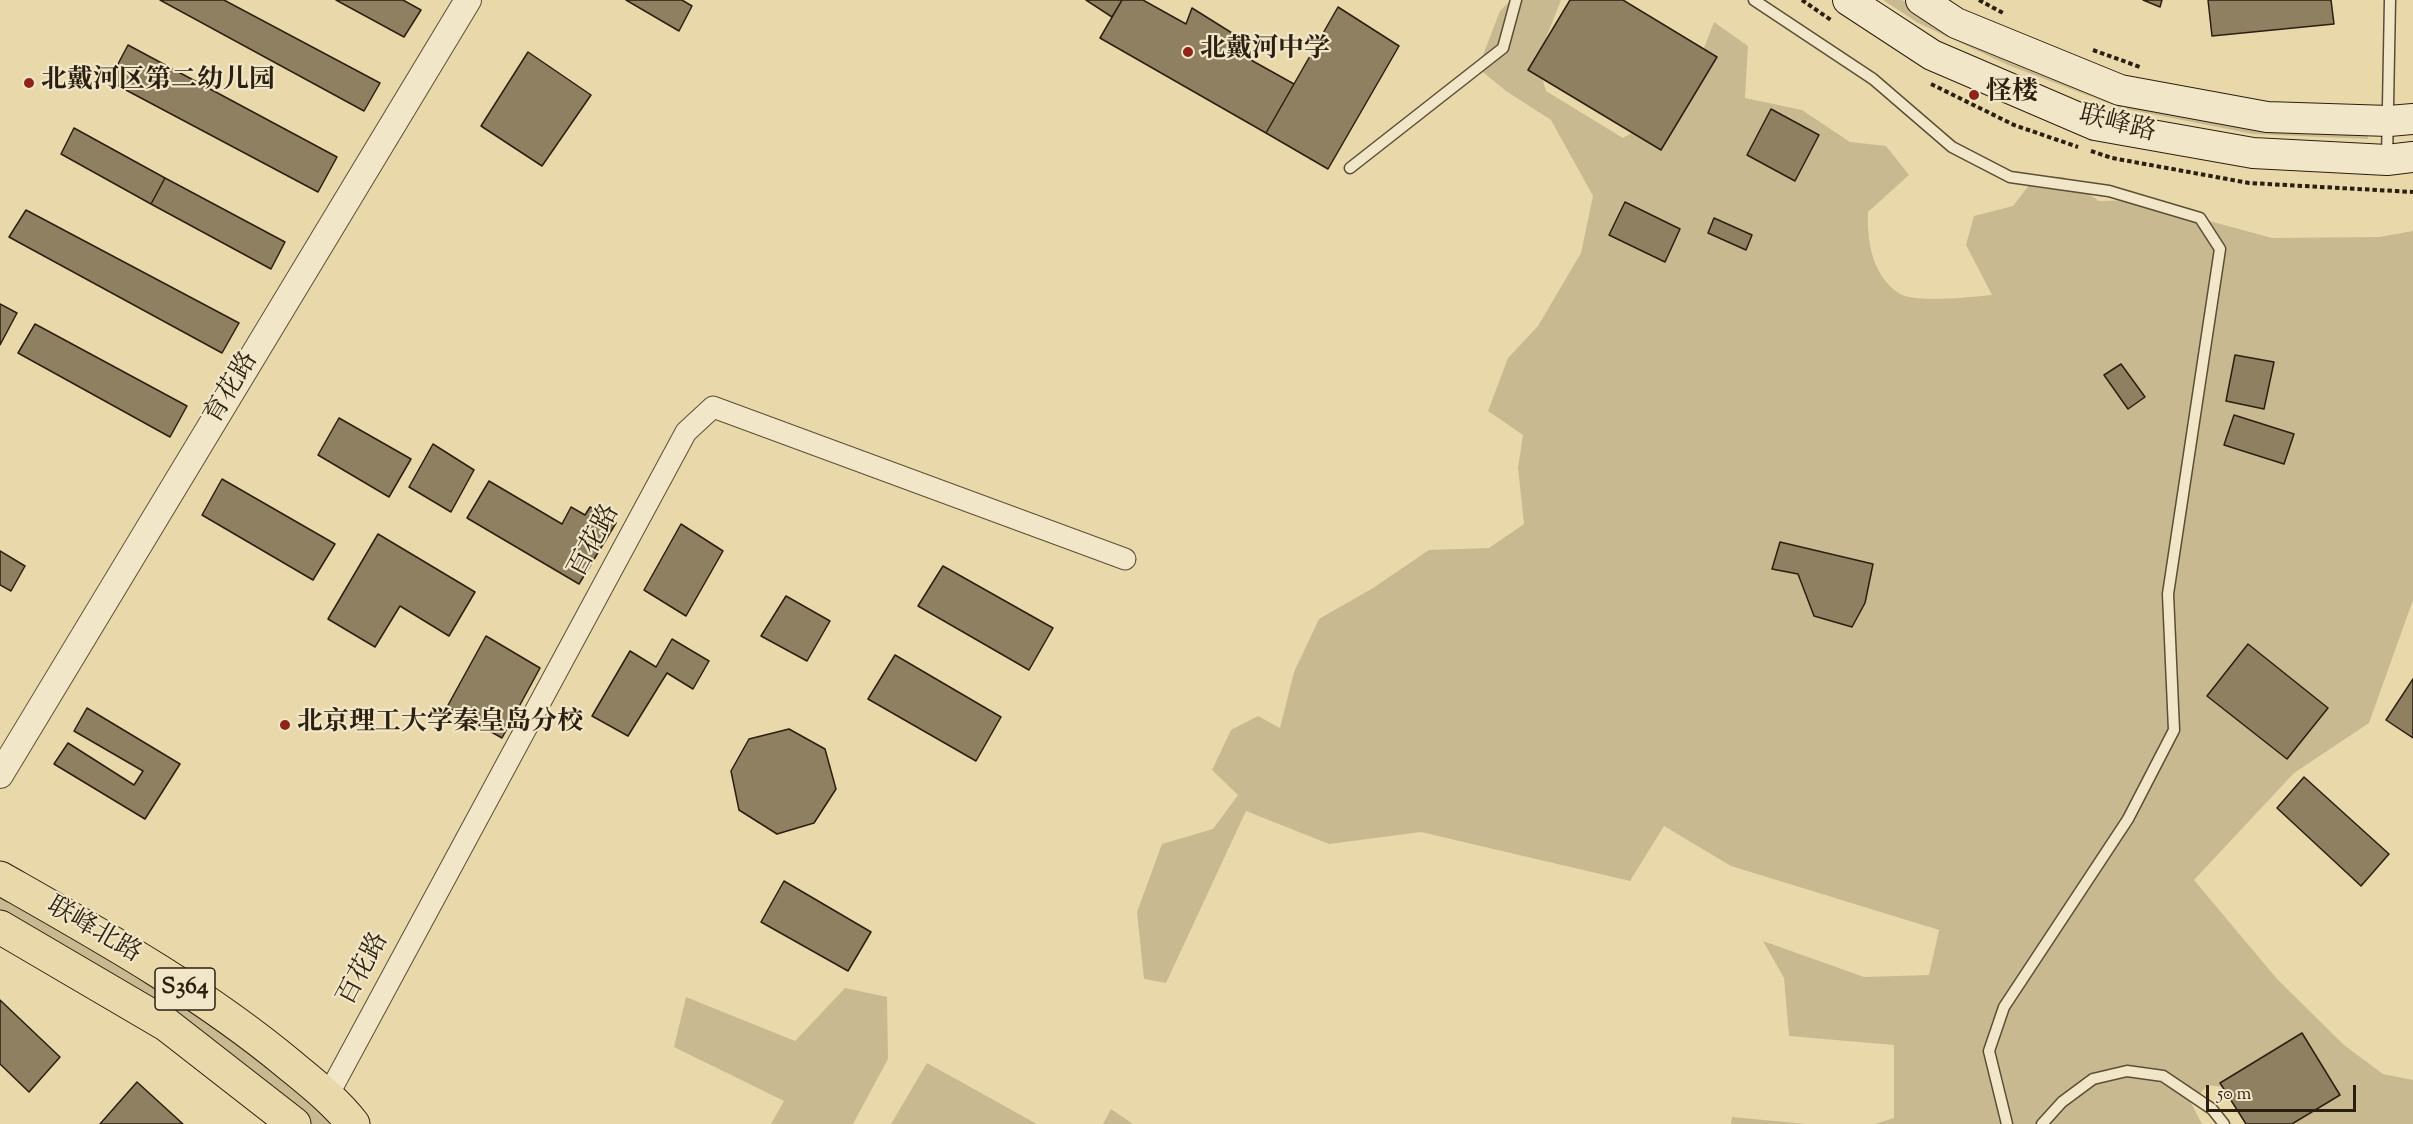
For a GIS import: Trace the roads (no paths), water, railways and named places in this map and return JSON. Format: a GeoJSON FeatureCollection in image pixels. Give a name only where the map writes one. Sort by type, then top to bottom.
{"type":"FeatureCollection","features":[{"type":"Feature","properties":{"kind":"main road","name":"联峰路"},"geometry":{"type":"LineString","coordinates":[[1848,0],[1932,55],[2095,125],[2253,153],[2400,158]]}},
{"type":"Feature","properties":{"kind":"main road","name":"联峰路"},"geometry":{"type":"LineString","coordinates":[[1921,0],[1956,22],[2120,90],[2267,117],[2401,120]]}},
{"type":"Feature","properties":{"kind":"main road","name":"联峰北路"},"geometry":{"type":"LineString","coordinates":[[0,878],[146,962],[256,1036],[327,1097],[352,1124]]}},
{"type":"Feature","properties":{"kind":"main road","name":"联峰北路"},"geometry":{"type":"LineString","coordinates":[[0,927],[167,1025],[294,1124]]}},
{"type":"Feature","properties":{"kind":"street","name":"育花路"},"geometry":{"type":"LineString","coordinates":[[0,775],[464,1]]}},
{"type":"Feature","properties":{"kind":"street","name":"百花路"},"geometry":{"type":"LineString","coordinates":[[327,1097],[686,432],[713,407],[1125,559]]}},
{"type":"Feature","properties":{"kind":"lane"},"geometry":{"type":"LineString","coordinates":[[1350,168],[1503,48],[1516,0]]}},
{"type":"Feature","properties":{"kind":"lane"},"geometry":{"type":"LineString","coordinates":[[1754,0],[1873,79],[1952,147],[2010,177],[2109,191],[2200,218],[2220,249],[2168,594],[2174,730],[2128,819],[2004,1007],[1989,1051],[2007,1124]]}},
{"type":"Feature","properties":{"kind":"lane"},"geometry":{"type":"LineString","coordinates":[[2390,0],[2401,120],[2400,158]]}},
{"type":"Feature","properties":{"kind":"lane"},"geometry":{"type":"LineString","coordinates":[[2042,1124],[2062,1102],[2093,1079],[2127,1071],[2163,1076],[2212,1108],[2224,1124]]}},
{"type":"Feature","properties":{"kind":"place","name":"北戴河中学"},"geometry":{"type":"Point","coordinates":[1188,52]}},
{"type":"Feature","properties":{"kind":"place","name":"北戴河区第二幼儿园"},"geometry":{"type":"Point","coordinates":[29,83]}},
{"type":"Feature","properties":{"kind":"place","name":"怪楼"},"geometry":{"type":"Point","coordinates":[1974,95]}},
{"type":"Feature","properties":{"kind":"place","name":"北京理工大学秦皇岛分校"},"geometry":{"type":"Point","coordinates":[285,725]}}]}
